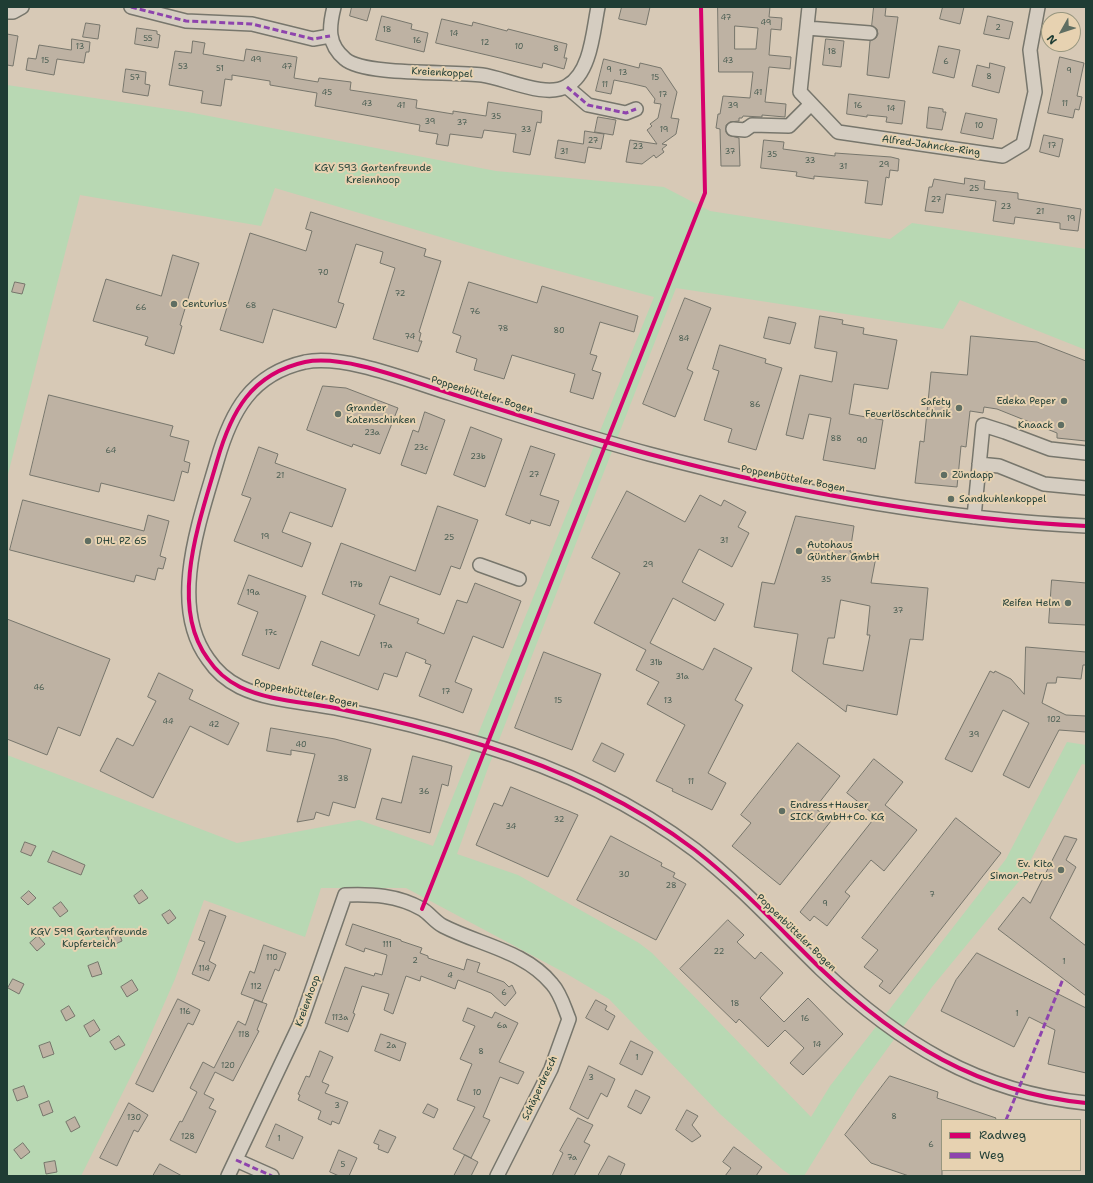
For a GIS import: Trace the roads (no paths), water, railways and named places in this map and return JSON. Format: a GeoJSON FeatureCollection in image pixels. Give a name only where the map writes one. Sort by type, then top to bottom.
{"type":"FeatureCollection","features":[{"type":"Feature","properties":{"kind":"street"},"geometry":{"type":"LineString","coordinates":[[7,12],[13,12],[22,7]]}},
{"type":"Feature","properties":{"kind":"street"},"geometry":{"type":"LineString","coordinates":[[130,7],[186,21],[252,24],[313,39],[330,36],[330,25],[334,7]]}},
{"type":"Feature","properties":{"kind":"street"},"geometry":{"type":"LineString","coordinates":[[598,7],[586,64],[581,73],[567,87],[588,105],[626,113],[636,109]]}},
{"type":"Feature","properties":{"kind":"street","name":"Alfred-Jahncke-Ring"},"geometry":{"type":"LineString","coordinates":[[809,7],[800,92],[838,132],[1003,156],[1023,144],[1035,92],[1030,50],[1038,7]]}},
{"type":"Feature","properties":{"kind":"street"},"geometry":{"type":"LineString","coordinates":[[807,28],[870,33]]}},
{"type":"Feature","properties":{"kind":"street","name":"Kreienkoppel"},"geometry":{"type":"LineString","coordinates":[[330,36],[335,48],[345,59],[356,66],[409,72],[482,75],[547,90],[567,87]]}},
{"type":"Feature","properties":{"kind":"street"},"geometry":{"type":"LineString","coordinates":[[733,130],[745,130],[752,125],[789,126],[811,104]]}},
{"type":"Feature","properties":{"kind":"street","name":"Poppenbütteler Bogen"},"geometry":{"type":"LineString","coordinates":[[1086,526],[974,517],[891,507],[759,481],[606,442],[387,374],[339,362],[321,360],[303,363],[267,377],[253,389],[238,407],[222,445],[208,494],[196,544],[188,588],[188,605],[194,633],[208,660],[223,676],[239,687],[260,695],[385,718],[485,746],[547,769],[605,795],[645,817],[696,851],[770,918],[844,990],[891,1029],[939,1059],[992,1082],[1033,1095],[1086,1104]]}},
{"type":"Feature","properties":{"kind":"street"},"geometry":{"type":"LineString","coordinates":[[974,517],[983,425],[1050,449],[1086,453]]}},
{"type":"Feature","properties":{"kind":"street"},"geometry":{"type":"LineString","coordinates":[[979,464],[999,466],[1044,484],[1086,488]]}},
{"type":"Feature","properties":{"kind":"street"},"geometry":{"type":"LineString","coordinates":[[480,565],[519,578]]}},
{"type":"Feature","properties":{"kind":"street","name":"Kreienhoop"},"geometry":{"type":"LineString","coordinates":[[228,1176],[300,1024],[345,894],[388,896],[422,909]]}},
{"type":"Feature","properties":{"kind":"street","name":"Schäperdresch"},"geometry":{"type":"LineString","coordinates":[[422,909],[441,926],[528,961],[552,984],[560,995],[569,1019],[551,1069],[497,1176]]}},
{"type":"Feature","properties":{"kind":"street"},"geometry":{"type":"LineString","coordinates":[[236,1160],[272,1176]]}},
{"type":"Feature","properties":{"kind":"place","name":"Centurius"},"geometry":{"type":"Point","coordinates":[174,304]}},
{"type":"Feature","properties":{"kind":"place","name":"Edeka Peper"},"geometry":{"type":"Point","coordinates":[1064,401]}},
{"type":"Feature","properties":{"kind":"place","name":"Safety Feuerlöschtechnik"},"geometry":{"type":"Point","coordinates":[959,408]}},
{"type":"Feature","properties":{"kind":"place","name":"Grander Katenschinken"},"geometry":{"type":"Point","coordinates":[338,414]}},
{"type":"Feature","properties":{"kind":"place","name":"Knaack"},"geometry":{"type":"Point","coordinates":[1061,425]}},
{"type":"Feature","properties":{"kind":"place","name":"Zündapp"},"geometry":{"type":"Point","coordinates":[944,475]}},
{"type":"Feature","properties":{"kind":"place","name":"Sandkuhlenkoppel"},"geometry":{"type":"Point","coordinates":[951,499]}},
{"type":"Feature","properties":{"kind":"place","name":"DHL PZ 65"},"geometry":{"type":"Point","coordinates":[88,541]}},
{"type":"Feature","properties":{"kind":"place","name":"Autohaus Günther GmbH"},"geometry":{"type":"Point","coordinates":[799,551]}},
{"type":"Feature","properties":{"kind":"place","name":"Reifen Helm"},"geometry":{"type":"Point","coordinates":[1068,603]}},
{"type":"Feature","properties":{"kind":"place","name":"Endress+Hauser SICK GmbH+Co. KG"},"geometry":{"type":"Point","coordinates":[782,811]}},
{"type":"Feature","properties":{"kind":"place","name":"Ev. Kita Simon-Petrus"},"geometry":{"type":"Point","coordinates":[1061,870]}},
{"type":"Feature","properties":{"kind":"park label","name":"KGV 593 Gartenfreunde Kreienhoop"},"geometry":{"type":"Point","coordinates":[373,174]}},
{"type":"Feature","properties":{"kind":"park label","name":"KGV 599 Gartenfreunde Kupferteich"},"geometry":{"type":"Point","coordinates":[89,938]}}]}
